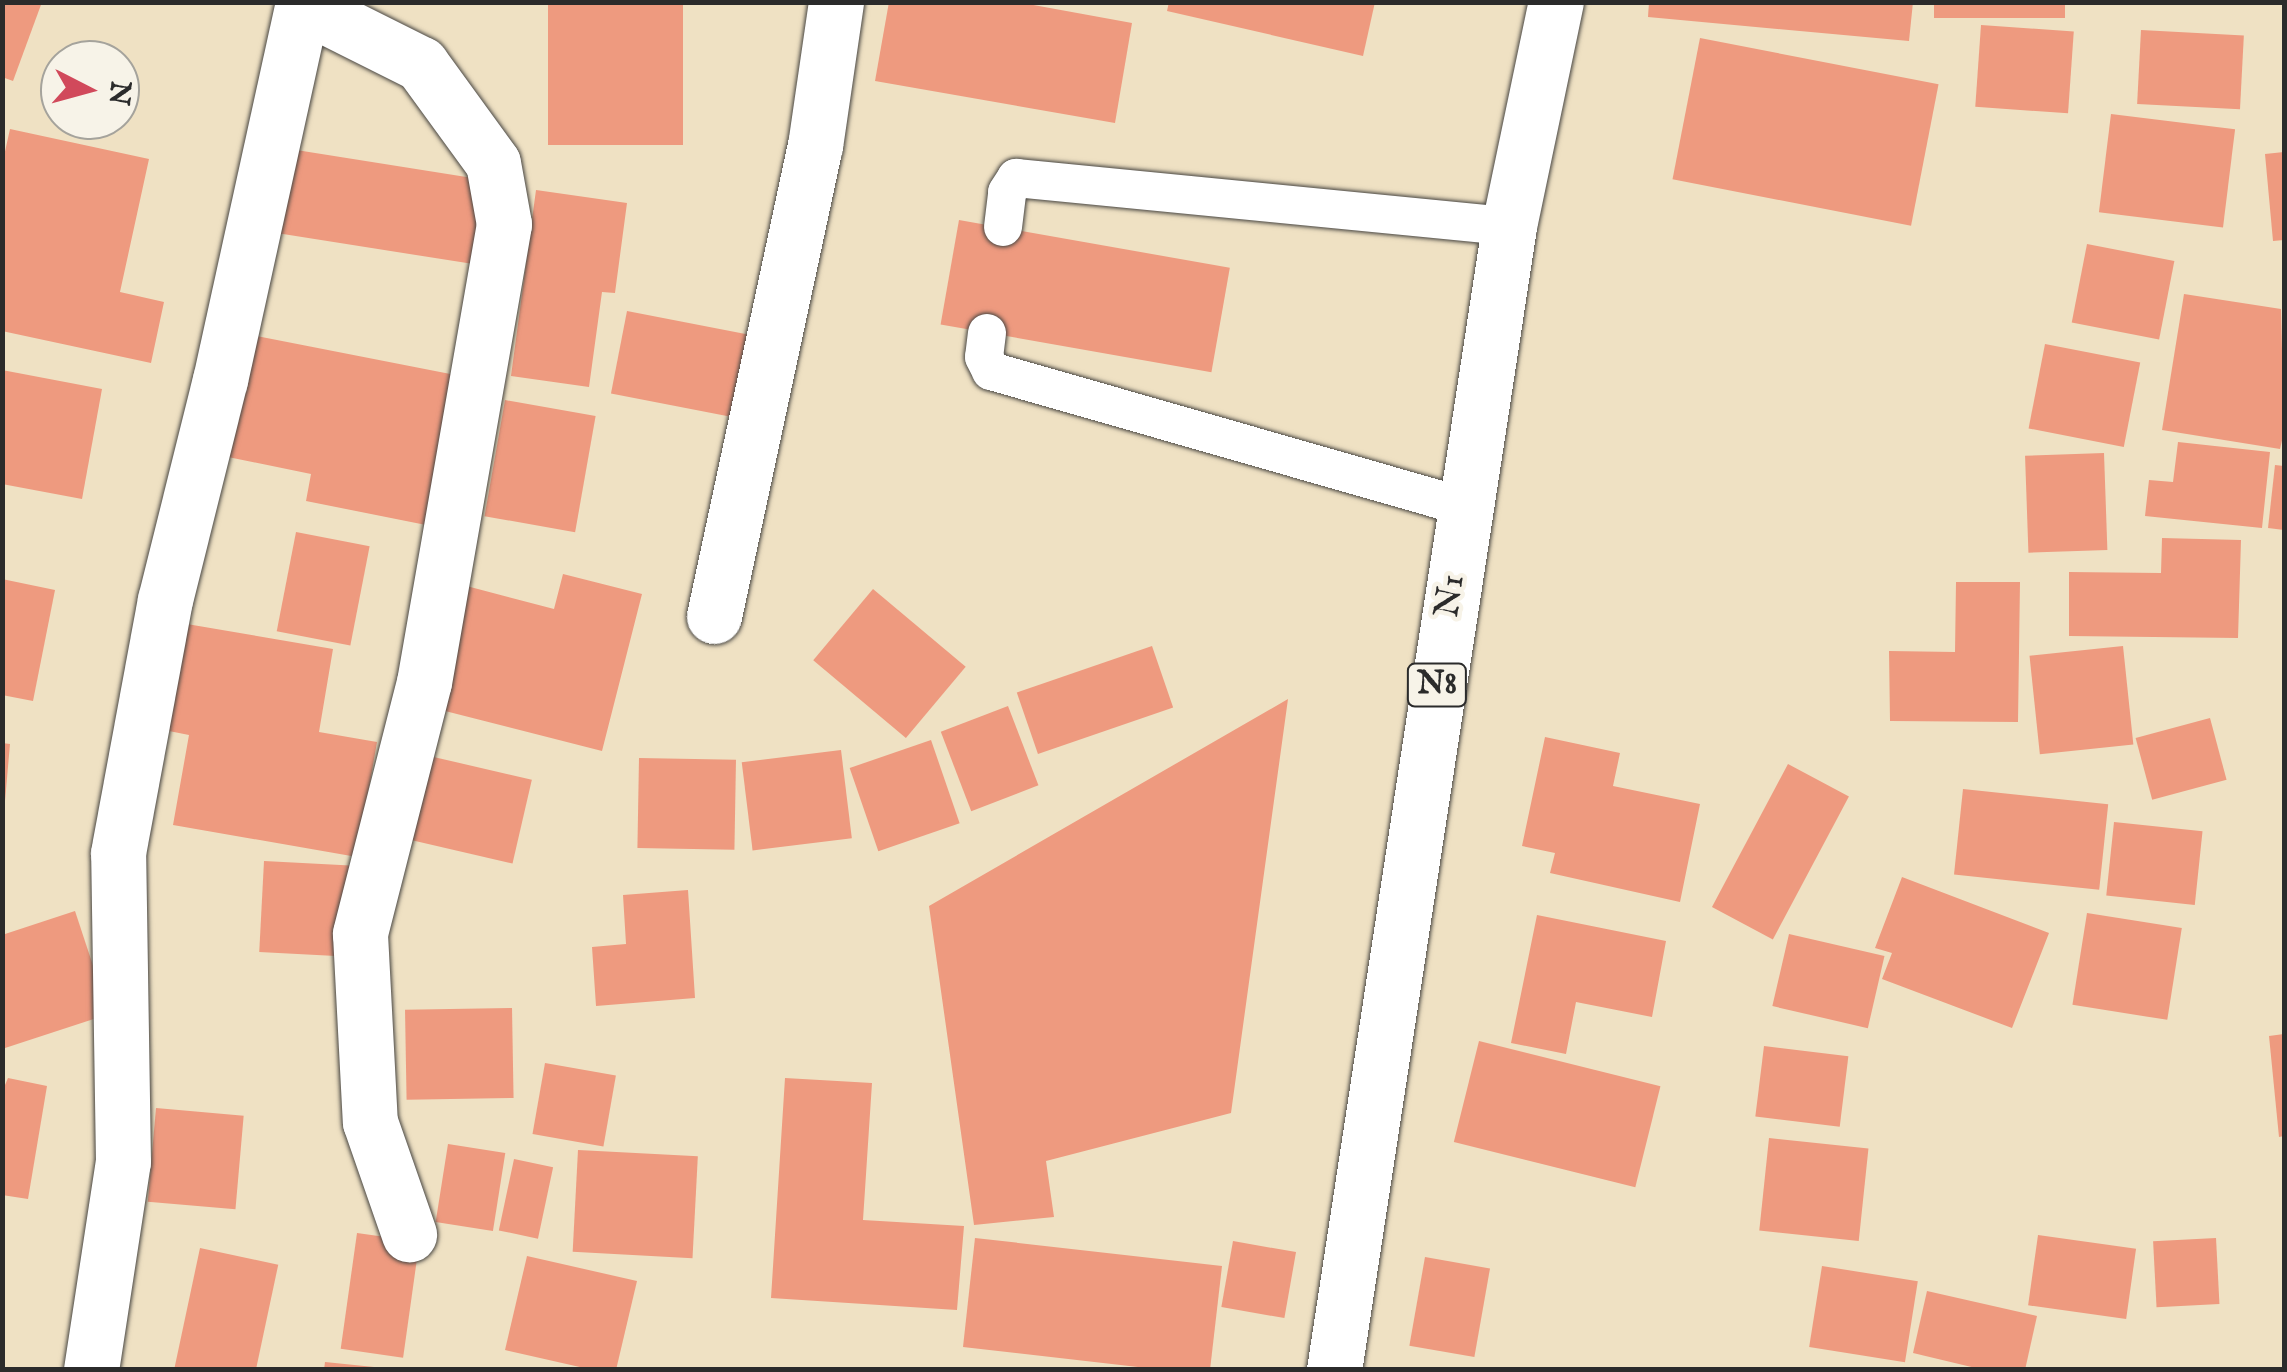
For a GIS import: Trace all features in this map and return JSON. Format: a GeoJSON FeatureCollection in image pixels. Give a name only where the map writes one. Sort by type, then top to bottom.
{"type":"FeatureCollection","features":[{"type":"Feature","properties":{"kind":"main road"},"geometry":{"type":"LineString","coordinates":[[714,616],[815,146],[836,2]]}},
{"type":"Feature","properties":{"kind":"main road","name":"N1"},"geometry":{"type":"LineString","coordinates":[[1334,1370],[1509,226],[1556,2]]}},
{"type":"Feature","properties":{"kind":"main road"},"geometry":{"type":"LineString","coordinates":[[91,1370],[123,1162],[118,854],[165,600],[220,380],[303,4],[421,64],[493,163],[504,224],[424,682],[360,934],[370,1122],[410,1234]]}},
{"type":"Feature","properties":{"kind":"lane"},"geometry":{"type":"LineString","coordinates":[[1003,227],[1007,192],[1016,178],[1509,226]]}},
{"type":"Feature","properties":{"kind":"lane"},"geometry":{"type":"LineString","coordinates":[[987,333],[984,357],[990,371],[1464,507]]}},
{"type":"Feature","properties":{"kind":"building"},"geometry":{"type":"Polygon","coordinates":[[[2,2],[42,2],[13,81],[2,77],[2,2]]]}},
{"type":"Feature","properties":{"kind":"building"},"geometry":{"type":"Polygon","coordinates":[[[548,2],[683,2],[683,145],[548,145],[548,2]]]}},
{"type":"Feature","properties":{"kind":"building"},"geometry":{"type":"Polygon","coordinates":[[[889,2],[1017,2],[1132,23],[1115,123],[875,81],[889,2]]]}},
{"type":"Feature","properties":{"kind":"building"},"geometry":{"type":"Polygon","coordinates":[[[1169,2],[1375,2],[1363,56],[1167,11],[1169,2]]]}},
{"type":"Feature","properties":{"kind":"building"},"geometry":{"type":"Polygon","coordinates":[[[1649,2],[1913,2],[1909,41],[1648,17],[1649,2]]]}},
{"type":"Feature","properties":{"kind":"building"},"geometry":{"type":"Polygon","coordinates":[[[1934,2],[2065,2],[2065,18],[1934,18],[1934,2]]]}},
{"type":"Feature","properties":{"kind":"building"},"geometry":{"type":"Polygon","coordinates":[[[1981,25],[2074,31],[2068,113],[1975,107],[1981,25]]]}},
{"type":"Feature","properties":{"kind":"building"},"geometry":{"type":"Polygon","coordinates":[[[2141,30],[2244,35],[2240,109],[2137,104],[2141,30]]]}},
{"type":"Feature","properties":{"kind":"building"},"geometry":{"type":"Polygon","coordinates":[[[1700,38],[1939,84],[1911,226],[1673,179],[1700,38]]]}},
{"type":"Feature","properties":{"kind":"building"},"geometry":{"type":"Polygon","coordinates":[[[2111,114],[2235,129],[2223,227],[2099,212],[2111,114]]]}},
{"type":"Feature","properties":{"kind":"building"},"geometry":{"type":"Polygon","coordinates":[[[10,129],[40,135],[40,140],[61,140],[149,159],[120,292],[164,302],[151,363],[2,331],[2,165],[10,129]]]}},
{"type":"Feature","properties":{"kind":"building"},"geometry":{"type":"Polygon","coordinates":[[[290,149],[507,183],[494,267],[277,233],[290,149]]]}},
{"type":"Feature","properties":{"kind":"building"},"geometry":{"type":"Polygon","coordinates":[[[2284,152],[2284,240],[2273,241],[2265,154],[2284,152]]]}},
{"type":"Feature","properties":{"kind":"building"},"geometry":{"type":"Polygon","coordinates":[[[536,190],[627,203],[615,293],[602,292],[589,387],[511,376],[536,190]]]}},
{"type":"Feature","properties":{"kind":"building"},"geometry":{"type":"Polygon","coordinates":[[[959,220],[1230,268],[1211,372],[941,324],[959,220]]]}},
{"type":"Feature","properties":{"kind":"building"},"geometry":{"type":"Polygon","coordinates":[[[2087,244],[2174,261],[2159,340],[2072,323],[2087,244]]]}},
{"type":"Feature","properties":{"kind":"building"},"geometry":{"type":"Polygon","coordinates":[[[2184,294],[2281,309],[2284,432],[2280,449],[2162,430],[2184,294]]]}},
{"type":"Feature","properties":{"kind":"building"},"geometry":{"type":"Polygon","coordinates":[[[627,311],[747,334],[731,417],[611,393],[627,311]]]}},
{"type":"Feature","properties":{"kind":"building"},"geometry":{"type":"Polygon","coordinates":[[[252,335],[486,381],[456,531],[306,501],[311,474],[228,457],[252,335]]]}},
{"type":"Feature","properties":{"kind":"building"},"geometry":{"type":"Polygon","coordinates":[[[2045,344],[2140,363],[2124,447],[2029,428],[2045,344]]]}},
{"type":"Feature","properties":{"kind":"building"},"geometry":{"type":"Polygon","coordinates":[[[2,370],[102,389],[82,499],[2,484],[2,370]]]}},
{"type":"Feature","properties":{"kind":"building"},"geometry":{"type":"Polygon","coordinates":[[[505,400],[596,416],[575,532],[485,516],[505,400]]]}},
{"type":"Feature","properties":{"kind":"building"},"geometry":{"type":"Polygon","coordinates":[[[2178,442],[2270,452],[2262,528],[2145,516],[2149,480],[2173,482],[2178,442]]]}},
{"type":"Feature","properties":{"kind":"building"},"geometry":{"type":"Polygon","coordinates":[[[2104,453],[2107,550],[2028,553],[2025,456],[2104,453]]]}},
{"type":"Feature","properties":{"kind":"building"},"geometry":{"type":"Polygon","coordinates":[[[2275,465],[2284,466],[2284,530],[2268,528],[2275,465]]]}},
{"type":"Feature","properties":{"kind":"building"},"geometry":{"type":"Polygon","coordinates":[[[296,532],[370,546],[350,645],[277,631],[296,532]]]}},
{"type":"Feature","properties":{"kind":"building"},"geometry":{"type":"Polygon","coordinates":[[[2162,538],[2241,540],[2238,638],[2069,636],[2069,572],[2161,573],[2162,538]]]}},
{"type":"Feature","properties":{"kind":"building"},"geometry":{"type":"Polygon","coordinates":[[[563,574],[642,594],[602,751],[394,698],[425,575],[554,609],[563,574]]]}},
{"type":"Feature","properties":{"kind":"building"},"geometry":{"type":"Polygon","coordinates":[[[2,579],[55,590],[33,701],[2,695],[2,579]]]}},
{"type":"Feature","properties":{"kind":"building"},"geometry":{"type":"Polygon","coordinates":[[[1956,582],[2020,582],[2018,722],[1890,721],[1889,651],[1955,652],[1956,582]]]}},
{"type":"Feature","properties":{"kind":"building"},"geometry":{"type":"Polygon","coordinates":[[[873,589],[966,667],[906,738],[813,660],[873,589]]]}},
{"type":"Feature","properties":{"kind":"building"},"geometry":{"type":"Polygon","coordinates":[[[181,623],[333,649],[319,732],[377,742],[357,857],[173,825],[189,735],[164,730],[181,623]]]}},
{"type":"Feature","properties":{"kind":"building"},"geometry":{"type":"Polygon","coordinates":[[[1152,646],[1173,707],[1038,754],[1017,693],[1152,646]]]}},
{"type":"Feature","properties":{"kind":"building"},"geometry":{"type":"Polygon","coordinates":[[[2123,646],[2133,744],[2040,754],[2030,656],[2123,646]]]}},
{"type":"Feature","properties":{"kind":"building"},"geometry":{"type":"Polygon","coordinates":[[[1288,699],[1231,1113],[1046,1161],[1054,1217],[974,1225],[929,906],[1288,699]]]}},
{"type":"Feature","properties":{"kind":"building"},"geometry":{"type":"Polygon","coordinates":[[[1008,706],[1038,785],[971,811],[941,732],[1008,706]]]}},
{"type":"Feature","properties":{"kind":"building"},"geometry":{"type":"Polygon","coordinates":[[[2210,718],[2227,780],[2152,800],[2136,738],[2210,718]]]}},
{"type":"Feature","properties":{"kind":"building"},"geometry":{"type":"Polygon","coordinates":[[[1545,737],[1620,753],[1613,786],[1700,804],[1680,902],[1550,873],[1555,853],[1522,846],[1545,737]]]}},
{"type":"Feature","properties":{"kind":"building"},"geometry":{"type":"Polygon","coordinates":[[[931,740],[960,823],[878,851],[850,768],[931,740]]]}},
{"type":"Feature","properties":{"kind":"building"},"geometry":{"type":"Polygon","coordinates":[[[2,743],[10,744],[5,801],[2,801],[2,743]]]}},
{"type":"Feature","properties":{"kind":"building"},"geometry":{"type":"Polygon","coordinates":[[[841,750],[852,838],[753,851],[742,762],[841,750]]]}},
{"type":"Feature","properties":{"kind":"building"},"geometry":{"type":"Polygon","coordinates":[[[412,752],[532,780],[513,863],[393,836],[412,752]]]}},
{"type":"Feature","properties":{"kind":"building"},"geometry":{"type":"Polygon","coordinates":[[[639,758],[736,760],[734,850],[637,848],[639,758]]]}},
{"type":"Feature","properties":{"kind":"building"},"geometry":{"type":"Polygon","coordinates":[[[1788,764],[1849,796],[1773,939],[1712,907],[1788,764]]]}},
{"type":"Feature","properties":{"kind":"building"},"geometry":{"type":"Polygon","coordinates":[[[1963,789],[2108,804],[2099,890],[1954,875],[1963,789]]]}},
{"type":"Feature","properties":{"kind":"building"},"geometry":{"type":"Polygon","coordinates":[[[2114,822],[2203,831],[2195,905],[2106,896],[2114,822]]]}},
{"type":"Feature","properties":{"kind":"building"},"geometry":{"type":"Polygon","coordinates":[[[264,861],[355,866],[350,957],[259,952],[264,861]]]}},
{"type":"Feature","properties":{"kind":"building"},"geometry":{"type":"Polygon","coordinates":[[[1902,877],[2049,933],[2012,1028],[1882,979],[1892,953],[1875,948],[1902,877]]]}},
{"type":"Feature","properties":{"kind":"building"},"geometry":{"type":"Polygon","coordinates":[[[688,890],[695,998],[596,1006],[592,947],[626,944],[623,895],[688,890]]]}},
{"type":"Feature","properties":{"kind":"building"},"geometry":{"type":"Polygon","coordinates":[[[75,911],[109,1014],[2,1049],[2,935],[75,911]]]}},
{"type":"Feature","properties":{"kind":"building"},"geometry":{"type":"Polygon","coordinates":[[[2087,913],[2182,928],[2167,1020],[2072,1005],[2087,913]]]}},
{"type":"Feature","properties":{"kind":"building"},"geometry":{"type":"Polygon","coordinates":[[[1537,915],[1666,941],[1652,1017],[1576,1002],[1566,1054],[1511,1043],[1537,915]]]}},
{"type":"Feature","properties":{"kind":"building"},"geometry":{"type":"Polygon","coordinates":[[[1789,934],[1884,956],[1868,1028],[1772,1006],[1789,934]]]}},
{"type":"Feature","properties":{"kind":"building"},"geometry":{"type":"Polygon","coordinates":[[[512,1008],[514,1098],[407,1100],[405,1010],[512,1008]]]}},
{"type":"Feature","properties":{"kind":"building"},"geometry":{"type":"Polygon","coordinates":[[[2284,1034],[2284,1136],[2279,1137],[2269,1036],[2284,1034]]]}},
{"type":"Feature","properties":{"kind":"building"},"geometry":{"type":"Polygon","coordinates":[[[1479,1041],[1660,1086],[1635,1187],[1454,1142],[1479,1041]]]}},
{"type":"Feature","properties":{"kind":"building"},"geometry":{"type":"Polygon","coordinates":[[[1764,1046],[1848,1056],[1840,1127],[1755,1116],[1764,1046]]]}},
{"type":"Feature","properties":{"kind":"building"},"geometry":{"type":"Polygon","coordinates":[[[545,1063],[616,1076],[603,1146],[532,1134],[545,1063]]]}},
{"type":"Feature","properties":{"kind":"building"},"geometry":{"type":"Polygon","coordinates":[[[8,1078],[47,1086],[28,1199],[2,1195],[2,1092],[8,1078]]]}},
{"type":"Feature","properties":{"kind":"building"},"geometry":{"type":"Polygon","coordinates":[[[785,1078],[872,1083],[863,1220],[964,1226],[957,1310],[771,1298],[785,1078]]]}},
{"type":"Feature","properties":{"kind":"building"},"geometry":{"type":"Polygon","coordinates":[[[156,1108],[244,1116],[235,1209],[148,1202],[156,1108]]]}},
{"type":"Feature","properties":{"kind":"building"},"geometry":{"type":"Polygon","coordinates":[[[1769,1138],[1868,1148],[1859,1241],[1759,1230],[1769,1138]]]}},
{"type":"Feature","properties":{"kind":"building"},"geometry":{"type":"Polygon","coordinates":[[[448,1144],[505,1153],[493,1231],[436,1222],[448,1144]]]}},
{"type":"Feature","properties":{"kind":"building"},"geometry":{"type":"Polygon","coordinates":[[[578,1150],[698,1156],[692,1258],[573,1252],[578,1150]]]}},
{"type":"Feature","properties":{"kind":"building"},"geometry":{"type":"Polygon","coordinates":[[[514,1159],[553,1167],[538,1239],[499,1230],[514,1159]]]}},
{"type":"Feature","properties":{"kind":"building"},"geometry":{"type":"Polygon","coordinates":[[[357,1233],[419,1242],[403,1358],[341,1349],[357,1233]]]}},
{"type":"Feature","properties":{"kind":"building"},"geometry":{"type":"Polygon","coordinates":[[[2038,1235],[2136,1249],[2126,1319],[2028,1305],[2038,1235]]]}},
{"type":"Feature","properties":{"kind":"building"},"geometry":{"type":"Polygon","coordinates":[[[975,1238],[1222,1266],[1210,1370],[1164,1370],[963,1347],[975,1238]]]}},
{"type":"Feature","properties":{"kind":"building"},"geometry":{"type":"Polygon","coordinates":[[[2216,1238],[2219,1304],[2157,1307],[2153,1241],[2216,1238]]]}},
{"type":"Feature","properties":{"kind":"building"},"geometry":{"type":"Polygon","coordinates":[[[1233,1241],[1296,1252],[1284,1318],[1221,1307],[1233,1241]]]}},
{"type":"Feature","properties":{"kind":"building"},"geometry":{"type":"Polygon","coordinates":[[[200,1248],[278,1265],[256,1370],[174,1370],[200,1248]]]}},
{"type":"Feature","properties":{"kind":"building"},"geometry":{"type":"Polygon","coordinates":[[[527,1256],[637,1281],[616,1370],[593,1370],[505,1350],[527,1256]]]}},
{"type":"Feature","properties":{"kind":"building"},"geometry":{"type":"Polygon","coordinates":[[[1425,1257],[1490,1268],[1474,1357],[1409,1346],[1425,1257]]]}},
{"type":"Feature","properties":{"kind":"building"},"geometry":{"type":"Polygon","coordinates":[[[1822,1266],[1918,1281],[1905,1362],[1809,1347],[1822,1266]]]}},
{"type":"Feature","properties":{"kind":"building"},"geometry":{"type":"Polygon","coordinates":[[[1927,1291],[2037,1316],[2025,1370],[1984,1370],[1913,1353],[1927,1291]]]}},
{"type":"Feature","properties":{"kind":"building"},"geometry":{"type":"Polygon","coordinates":[[[325,1362],[374,1367],[374,1370],[324,1370],[325,1362]]]}}]}
